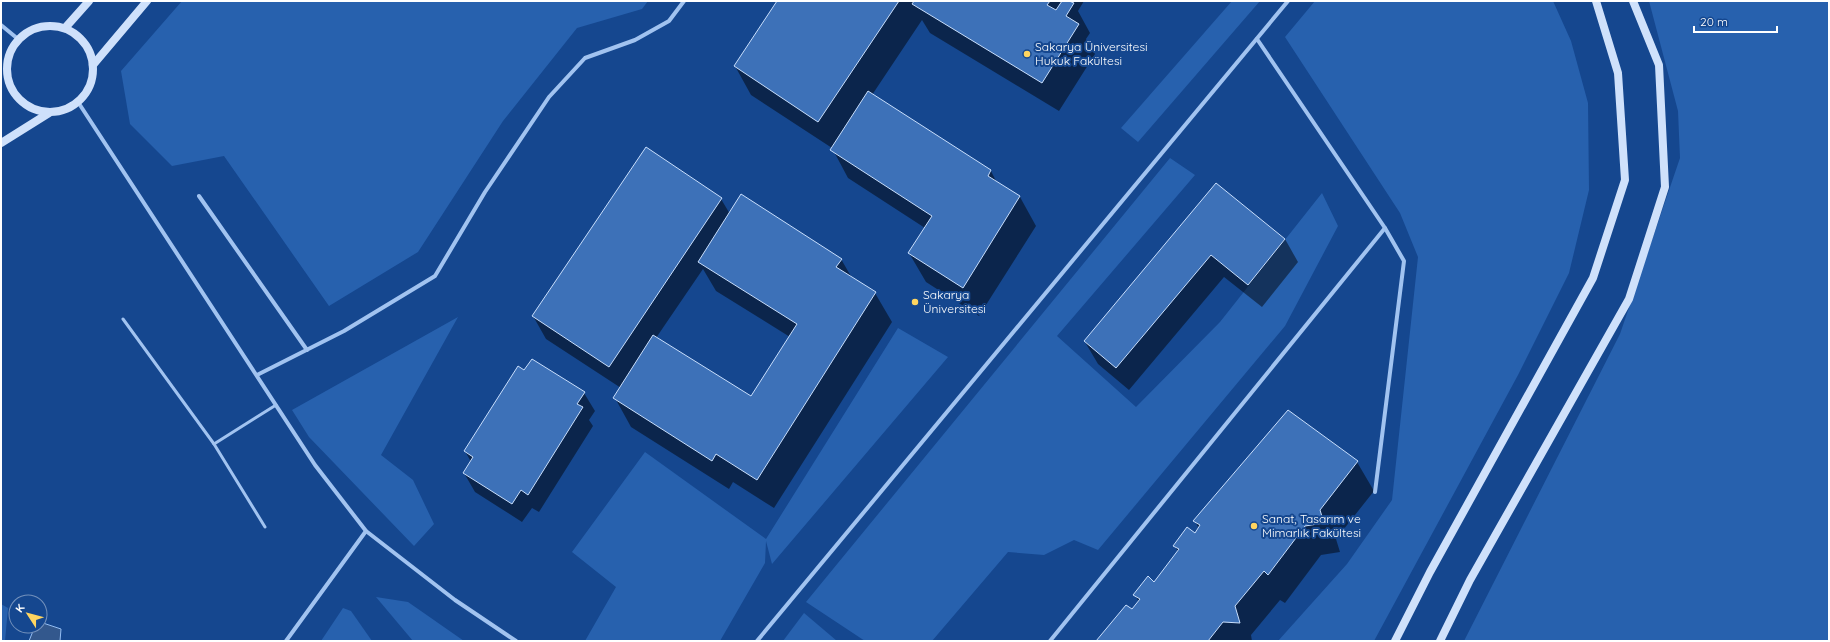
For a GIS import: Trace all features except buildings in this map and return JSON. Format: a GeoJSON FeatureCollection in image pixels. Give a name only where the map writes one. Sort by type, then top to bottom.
{"type":"FeatureCollection","features":[{"type":"Feature","properties":{"kind":"street"},"geometry":{"type":"LineString","coordinates":[[65,28],[89,1]]}},
{"type":"Feature","properties":{"kind":"street"},"geometry":{"type":"LineString","coordinates":[[93,65],[148,1]]}},
{"type":"Feature","properties":{"kind":"street"},"geometry":{"type":"LineString","coordinates":[[257,375],[344,331],[435,276],[485,192],[554,91],[585,58],[635,40],[669,21],[684,1]]}},
{"type":"Feature","properties":{"kind":"street"},"geometry":{"type":"LineString","coordinates":[[757,641],[1288,1]]}},
{"type":"Feature","properties":{"kind":"street"},"geometry":{"type":"LineString","coordinates":[[1396,641],[1434,565],[1593,278],[1625,180],[1618,73],[1596,1]]}},
{"type":"Feature","properties":{"kind":"street"},"geometry":{"type":"LineString","coordinates":[[1440,641],[1470,580],[1629,299],[1665,187],[1659,65],[1633,1]]}},
{"type":"Feature","properties":{"kind":"street"},"geometry":{"type":"LineString","coordinates":[[1,25],[18,39]]}},
{"type":"Feature","properties":{"kind":"street"},"geometry":{"type":"LineString","coordinates":[[53,25],[65,28],[76,33],[84,42],[90,53],[93,65],[92,78],[87,91],[78,102],[69,108],[59,112],[36,111],[25,105],[16,97],[4,78],[11,50],[18,39],[28,31],[40,26],[53,25]]}},
{"type":"Feature","properties":{"kind":"street"},"geometry":{"type":"LineString","coordinates":[[1257,39],[1385,228],[1404,262],[1375,492]]}},
{"type":"Feature","properties":{"kind":"street"},"geometry":{"type":"LineString","coordinates":[[78,102],[315,465],[366,531],[454,600],[516,641]]}},
{"type":"Feature","properties":{"kind":"street"},"geometry":{"type":"LineString","coordinates":[[1,143],[49,112]]}},
{"type":"Feature","properties":{"kind":"street"},"geometry":{"type":"LineString","coordinates":[[199,196],[307,350]]}},
{"type":"Feature","properties":{"kind":"street"},"geometry":{"type":"LineString","coordinates":[[1050,641],[1385,228]]}},
{"type":"Feature","properties":{"kind":"street"},"geometry":{"type":"LineString","coordinates":[[286,641],[366,531]]}},
{"type":"Feature","properties":{"kind":"lane"},"geometry":{"type":"LineString","coordinates":[[123,319],[214,444],[265,527]]}},
{"type":"Feature","properties":{"kind":"lane"},"geometry":{"type":"LineString","coordinates":[[214,444],[276,405]]}},
{"type":"Feature","properties":{"kind":"shaded area"},"geometry":{"type":"Polygon","coordinates":[[[182,1],[648,1],[642,9],[577,28],[503,121],[418,252],[329,306],[224,156],[172,166],[130,124],[121,71],[182,1]]]}},
{"type":"Feature","properties":{"kind":"shaded area"},"geometry":{"type":"Polygon","coordinates":[[[1232,1],[1260,1],[1138,142],[1121,128],[1232,1]]]}},
{"type":"Feature","properties":{"kind":"shaded area"},"geometry":{"type":"Polygon","coordinates":[[[1315,1],[1553,1],[1571,41],[1588,103],[1589,190],[1569,273],[1518,375],[1374,641],[1278,641],[1347,564],[1392,500],[1418,257],[1400,213],[1285,37],[1315,1]]]}},
{"type":"Feature","properties":{"kind":"shaded area"},"geometry":{"type":"Polygon","coordinates":[[[1649,1],[1829,1],[1829,641],[1464,641],[1620,334],[1680,158],[1678,111],[1649,1]]]}},
{"type":"Feature","properties":{"kind":"shaded area"},"geometry":{"type":"Polygon","coordinates":[[[1170,158],[1195,175],[1057,336],[1136,407],[1220,322],[1322,193],[1338,226],[1285,326],[1098,550],[1074,540],[1044,555],[1008,552],[932,641],[865,641],[806,602],[1170,158]]]}},
{"type":"Feature","properties":{"kind":"shaded area"},"geometry":{"type":"Polygon","coordinates":[[[458,317],[381,455],[413,480],[434,524],[414,546],[309,437],[292,410],[458,317]]]}},
{"type":"Feature","properties":{"kind":"shaded area"},"geometry":{"type":"Polygon","coordinates":[[[898,328],[948,357],[772,564],[766,541],[765,563],[720,641],[585,641],[616,587],[572,552],[645,452],[766,539],[898,328]]]}},
{"type":"Feature","properties":{"kind":"shaded area"},"geometry":{"type":"Polygon","coordinates":[[[376,597],[408,602],[464,641],[413,641],[376,597]]]}},
{"type":"Feature","properties":{"kind":"shaded area"},"geometry":{"type":"Polygon","coordinates":[[[1,604],[8,608],[5,641],[1,641],[1,604]]]}},
{"type":"Feature","properties":{"kind":"shaded area"},"geometry":{"type":"Polygon","coordinates":[[[343,608],[351,611],[372,641],[321,641],[343,608]]]}},
{"type":"Feature","properties":{"kind":"shaded area"},"geometry":{"type":"Polygon","coordinates":[[[804,613],[837,641],[783,641],[804,613]]]}},
{"type":"Feature","properties":{"kind":"shaded area"},"geometry":{"type":"Polygon","coordinates":[[[48,625],[61,629],[60,641],[29,641],[32,634],[48,634],[48,625]]]}},
{"type":"Feature","properties":{"kind":"place","name":"Sakarya Üniversitesi Hukuk Fakültesi"},"geometry":{"type":"Point","coordinates":[1027,54]}},
{"type":"Feature","properties":{"kind":"place","name":"Sakarya Üniversitesi"},"geometry":{"type":"Point","coordinates":[915,302]}},
{"type":"Feature","properties":{"kind":"place","name":"Sanat, Tasarım ve Mimarlık Fakültesi"},"geometry":{"type":"Point","coordinates":[1254,526]}}]}
